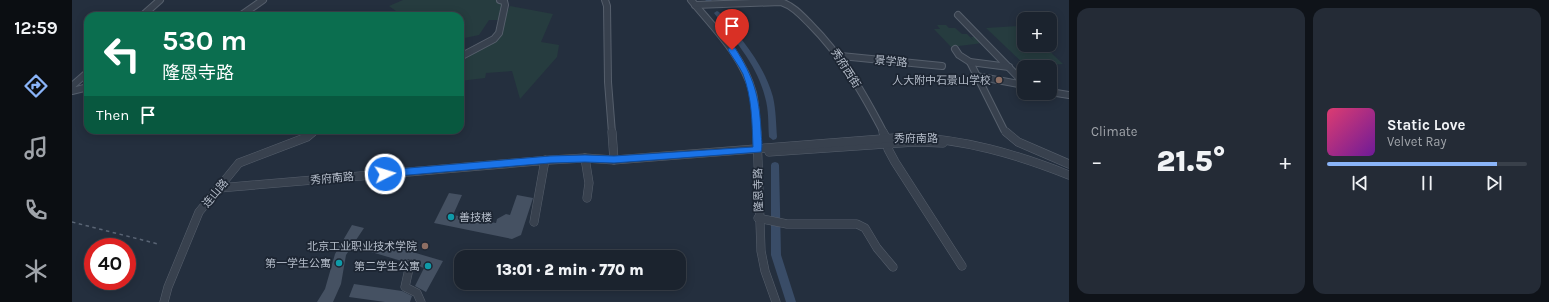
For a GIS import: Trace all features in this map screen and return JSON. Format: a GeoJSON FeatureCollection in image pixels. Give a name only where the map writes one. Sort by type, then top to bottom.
{"type":"FeatureCollection","features":[{"type":"Feature","properties":{"kind":"street"},"geometry":{"type":"LineString","coordinates":[[146,12],[160,0]]}},
{"type":"Feature","properties":{"kind":"street"},"geometry":{"type":"LineString","coordinates":[[246,12],[263,0]]}},
{"type":"Feature","properties":{"kind":"street"},"geometry":{"type":"LineString","coordinates":[[464,55],[494,39],[499,33],[505,5],[504,1],[500,0]]}},
{"type":"Feature","properties":{"kind":"street"},"geometry":{"type":"LineString","coordinates":[[605,0],[607,6],[608,82],[614,160]]}},
{"type":"Feature","properties":{"kind":"street"},"geometry":{"type":"LineString","coordinates":[[694,4],[781,2],[786,4]]}},
{"type":"Feature","properties":{"kind":"street"},"geometry":{"type":"LineString","coordinates":[[694,4],[786,4]]}},
{"type":"Feature","properties":{"kind":"street","name":"隆恩寺路"},"geometry":{"type":"LineString","coordinates":[[694,4],[732,50],[746,73],[755,100],[763,261],[776,302]]}},
{"type":"Feature","properties":{"kind":"street","name":"秀府西街"},"geometry":{"type":"LineString","coordinates":[[786,4],[793,8],[820,33],[841,56],[889,141],[888,149],[895,162],[962,266]]}},
{"type":"Feature","properties":{"kind":"street"},"geometry":{"type":"LineString","coordinates":[[958,16],[1017,76]]}},
{"type":"Feature","properties":{"kind":"street"},"geometry":{"type":"LineString","coordinates":[[955,49],[959,55],[970,62],[1009,67]]}},
{"type":"Feature","properties":{"kind":"street","name":"景学路"},"geometry":{"type":"LineString","coordinates":[[841,56],[942,66]]}},
{"type":"Feature","properties":{"kind":"street"},"geometry":{"type":"LineString","coordinates":[[970,62],[1004,130],[1018,142],[1069,164]]}},
{"type":"Feature","properties":{"kind":"street"},"geometry":{"type":"LineString","coordinates":[[72,86],[84,76]]}},
{"type":"Feature","properties":{"kind":"street"},"geometry":{"type":"LineString","coordinates":[[976,76],[1017,83]]}},
{"type":"Feature","properties":{"kind":"street"},"geometry":{"type":"LineString","coordinates":[[72,91],[84,88]]}},
{"type":"Feature","properties":{"kind":"street"},"geometry":{"type":"LineString","coordinates":[[1057,93],[1069,95]]}},
{"type":"Feature","properties":{"kind":"street","name":"连山路"},"geometry":{"type":"LineString","coordinates":[[164,302],[168,287],[199,212],[240,163],[307,137],[310,134]]}},
{"type":"Feature","properties":{"kind":"street","name":"秀府南路"},"geometry":{"type":"LineString","coordinates":[[219,188],[545,160],[585,158],[614,160],[757,150],[768,152],[889,141],[933,142],[966,146],[1022,160],[1069,175]]}},
{"type":"Feature","properties":{"kind":"street"},"geometry":{"type":"LineString","coordinates":[[585,158],[589,183],[587,198]]}},
{"type":"Feature","properties":{"kind":"street"},"geometry":{"type":"LineString","coordinates":[[1054,171],[1055,158]]}},
{"type":"Feature","properties":{"kind":"street"},"geometry":{"type":"LineString","coordinates":[[534,222],[545,160]]}},
{"type":"Feature","properties":{"kind":"street","name":"秀府南路"},"geometry":{"type":"LineString","coordinates":[[1054,171],[1069,179]]}},
{"type":"Feature","properties":{"kind":"street"},"geometry":{"type":"LineString","coordinates":[[761,218],[787,224],[857,224],[865,228],[877,248],[893,267]]}},
{"type":"Feature","properties":{"kind":"street"},"geometry":{"type":"LineString","coordinates":[[410,264],[405,287],[418,293],[421,302]]}},
{"type":"Feature","properties":{"kind":"green space"},"geometry":{"type":"Polygon","coordinates":[[[403,0],[496,0],[503,5],[500,20],[489,20],[479,35],[464,38],[464,12],[394,12],[396,11],[389,6],[403,0]]]}},
{"type":"Feature","properties":{"kind":"green space"},"geometry":{"type":"Polygon","coordinates":[[[510,6],[553,14],[541,42],[559,45],[557,57],[520,99],[512,71],[486,73],[485,78],[464,81],[464,58],[493,43],[510,6]]]}},
{"type":"Feature","properties":{"kind":"green space"},"geometry":{"type":"Polygon","coordinates":[[[937,25],[946,25],[949,28],[955,28],[962,34],[967,34],[974,41],[971,37],[977,37],[983,43],[951,47],[934,29],[940,29],[937,25]]]}},
{"type":"Feature","properties":{"kind":"green space"},"geometry":{"type":"Polygon","coordinates":[[[1017,26],[1017,52],[1050,52],[1063,64],[1057,64],[1057,60],[1020,60],[986,28],[1017,26]]]}},
{"type":"Feature","properties":{"kind":"building","name":"善技楼"},"geometry":{"type":"Polygon","coordinates":[[[449,193],[462,195],[453,215],[496,223],[497,219],[506,214],[510,215],[517,195],[533,198],[521,235],[512,239],[434,223],[449,193]]]}},
{"type":"Feature","properties":{"kind":"building","name":"第一学生公寓"},"geometry":{"type":"Polygon","coordinates":[[[352,225],[364,228],[346,255],[341,284],[333,302],[317,302],[325,289],[335,254],[352,225]]]}},
{"type":"Feature","properties":{"kind":"building","name":"第二学生公寓"},"geometry":{"type":"Polygon","coordinates":[[[375,241],[443,261],[426,292],[415,286],[424,268],[415,265],[415,262],[411,259],[408,259],[405,262],[368,251],[375,241]]]}},
{"type":"Feature","properties":{"kind":"building"},"geometry":{"type":"Polygon","coordinates":[[[354,284],[402,291],[412,296],[410,302],[385,302],[349,297],[354,284]]]}},
{"type":"Feature","properties":{"kind":"waterway"},"geometry":{"type":"LineString","coordinates":[[717,13],[748,52],[765,85],[770,102],[773,137]]}},
{"type":"Feature","properties":{"kind":"waterway"},"geometry":{"type":"LineString","coordinates":[[775,165],[776,255],[791,302]]}},
{"type":"Feature","properties":{"kind":"railway"},"geometry":{"type":"LineString","coordinates":[[72,222],[158,244]]}},
{"type":"Feature","properties":{"kind":"place","name":"人大附中石景山学校"},"geometry":{"type":"Point","coordinates":[999,80]}},
{"type":"Feature","properties":{"kind":"place","name":"善技楼"},"geometry":{"type":"Point","coordinates":[451,217]}},
{"type":"Feature","properties":{"kind":"place","name":"北京工业职业技术学院"},"geometry":{"type":"Point","coordinates":[425,246]}},
{"type":"Feature","properties":{"kind":"place","name":"第一学生公寓"},"geometry":{"type":"Point","coordinates":[339,263]}},
{"type":"Feature","properties":{"kind":"place","name":"第二学生公寓"},"geometry":{"type":"Point","coordinates":[428,266]}},
{"type":"Feature","properties":{"kind":"route"},"geometry":{"type":"LineString","coordinates":[[385,174],[550,160],[585,158],[614,160],[757,150],[755,100],[746,73],[732,50]]}}]}
